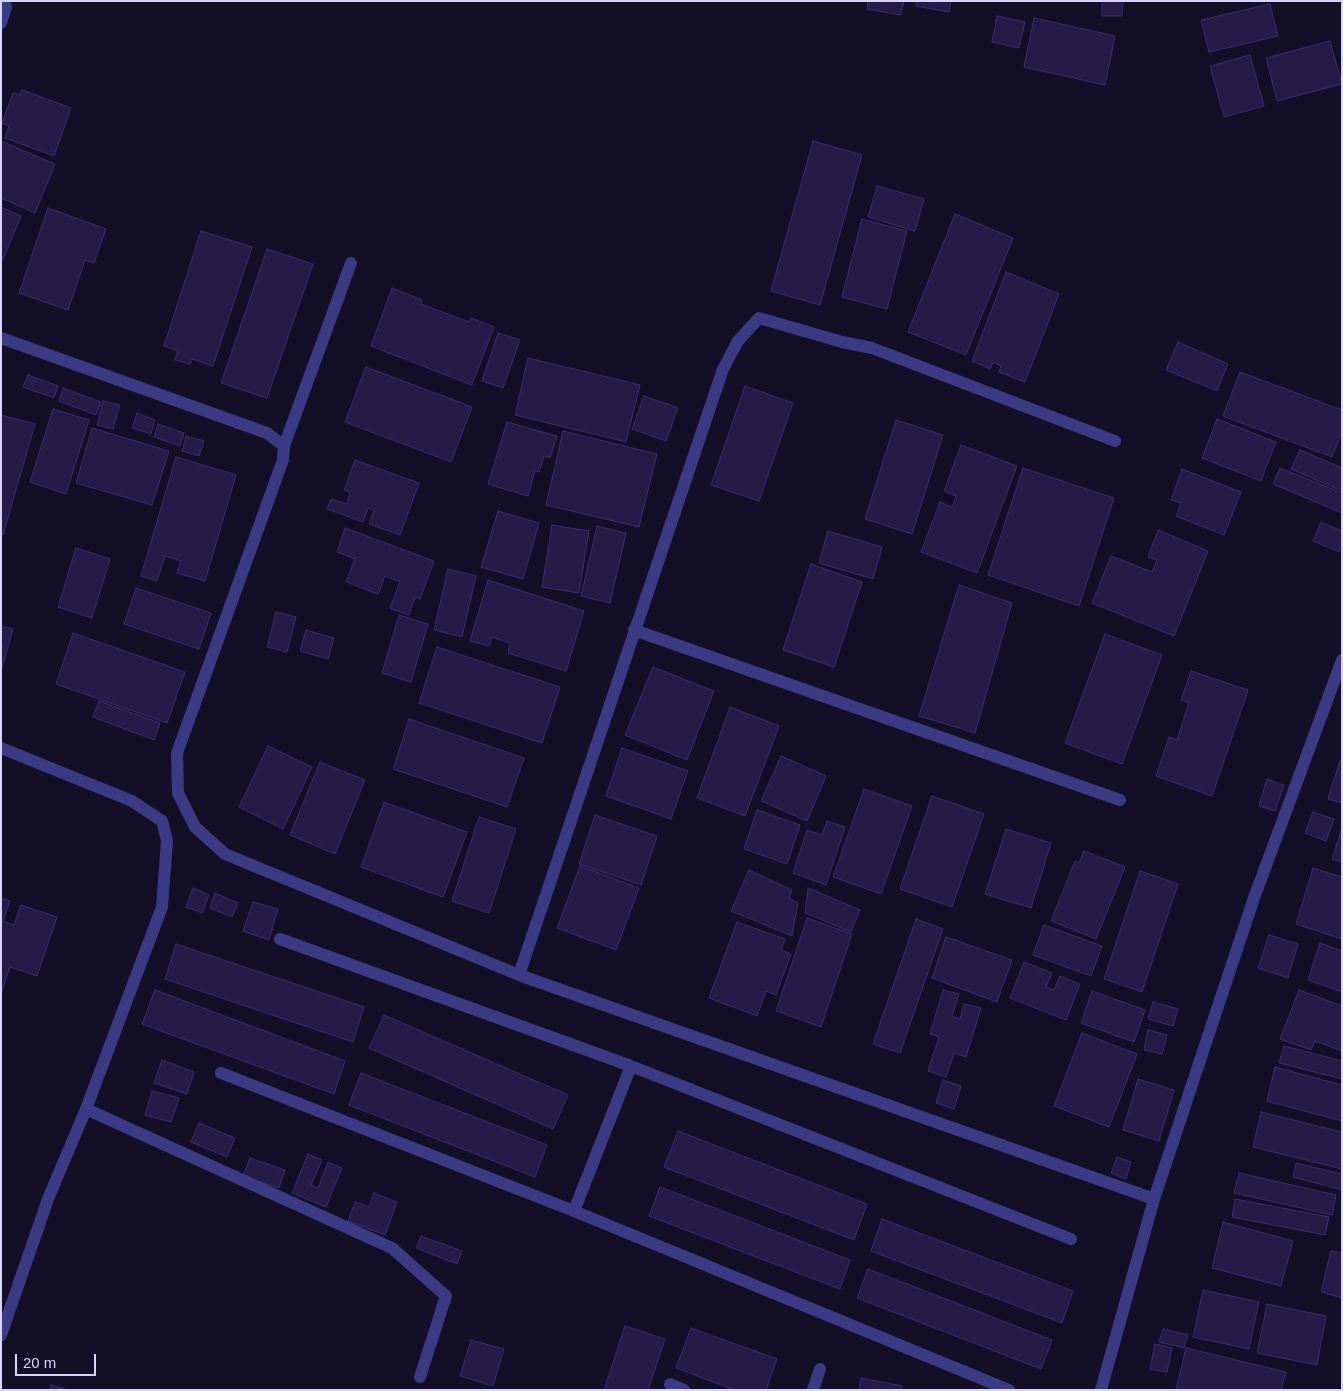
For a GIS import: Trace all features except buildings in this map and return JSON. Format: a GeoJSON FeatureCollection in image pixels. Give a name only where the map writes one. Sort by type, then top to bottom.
{"type":"FeatureCollection","features":[{"type":"Feature","properties":{"kind":"street"},"geometry":{"type":"LineString","coordinates":[[1,23],[6,7]]}},
{"type":"Feature","properties":{"kind":"street"},"geometry":{"type":"LineString","coordinates":[[351,263],[284,446],[283,460],[177,753],[178,793],[195,827],[225,854],[519,975],[1154,1200]]}},
{"type":"Feature","properties":{"kind":"street"},"geometry":{"type":"LineString","coordinates":[[519,975],[723,369],[738,340],[760,318],[842,342],[872,348],[1114,441]]}},
{"type":"Feature","properties":{"kind":"street"},"geometry":{"type":"LineString","coordinates":[[1,338],[267,433],[284,446]]}},
{"type":"Feature","properties":{"kind":"street"},"geometry":{"type":"LineString","coordinates":[[634,630],[1120,800]]}},
{"type":"Feature","properties":{"kind":"street"},"geometry":{"type":"LineString","coordinates":[[1101,1390],[1154,1200],[1254,898],[1342,660]]}},
{"type":"Feature","properties":{"kind":"street"},"geometry":{"type":"LineString","coordinates":[[1,748],[132,802],[162,821],[167,841],[162,907],[86,1109],[48,1199],[1,1335]]}},
{"type":"Feature","properties":{"kind":"street"},"geometry":{"type":"LineString","coordinates":[[280,939],[631,1066],[1071,1239]]}},
{"type":"Feature","properties":{"kind":"street"},"geometry":{"type":"LineString","coordinates":[[574,1211],[631,1066]]}},
{"type":"Feature","properties":{"kind":"street"},"geometry":{"type":"LineString","coordinates":[[221,1074],[574,1211],[1010,1390]]}},
{"type":"Feature","properties":{"kind":"street"},"geometry":{"type":"LineString","coordinates":[[86,1109],[392,1248],[446,1296],[420,1377]]}},
{"type":"Feature","properties":{"kind":"street"},"geometry":{"type":"LineString","coordinates":[[813,1390],[820,1369]]}},
{"type":"Feature","properties":{"kind":"street"},"geometry":{"type":"LineString","coordinates":[[670,1384],[684,1390]]}}]}
